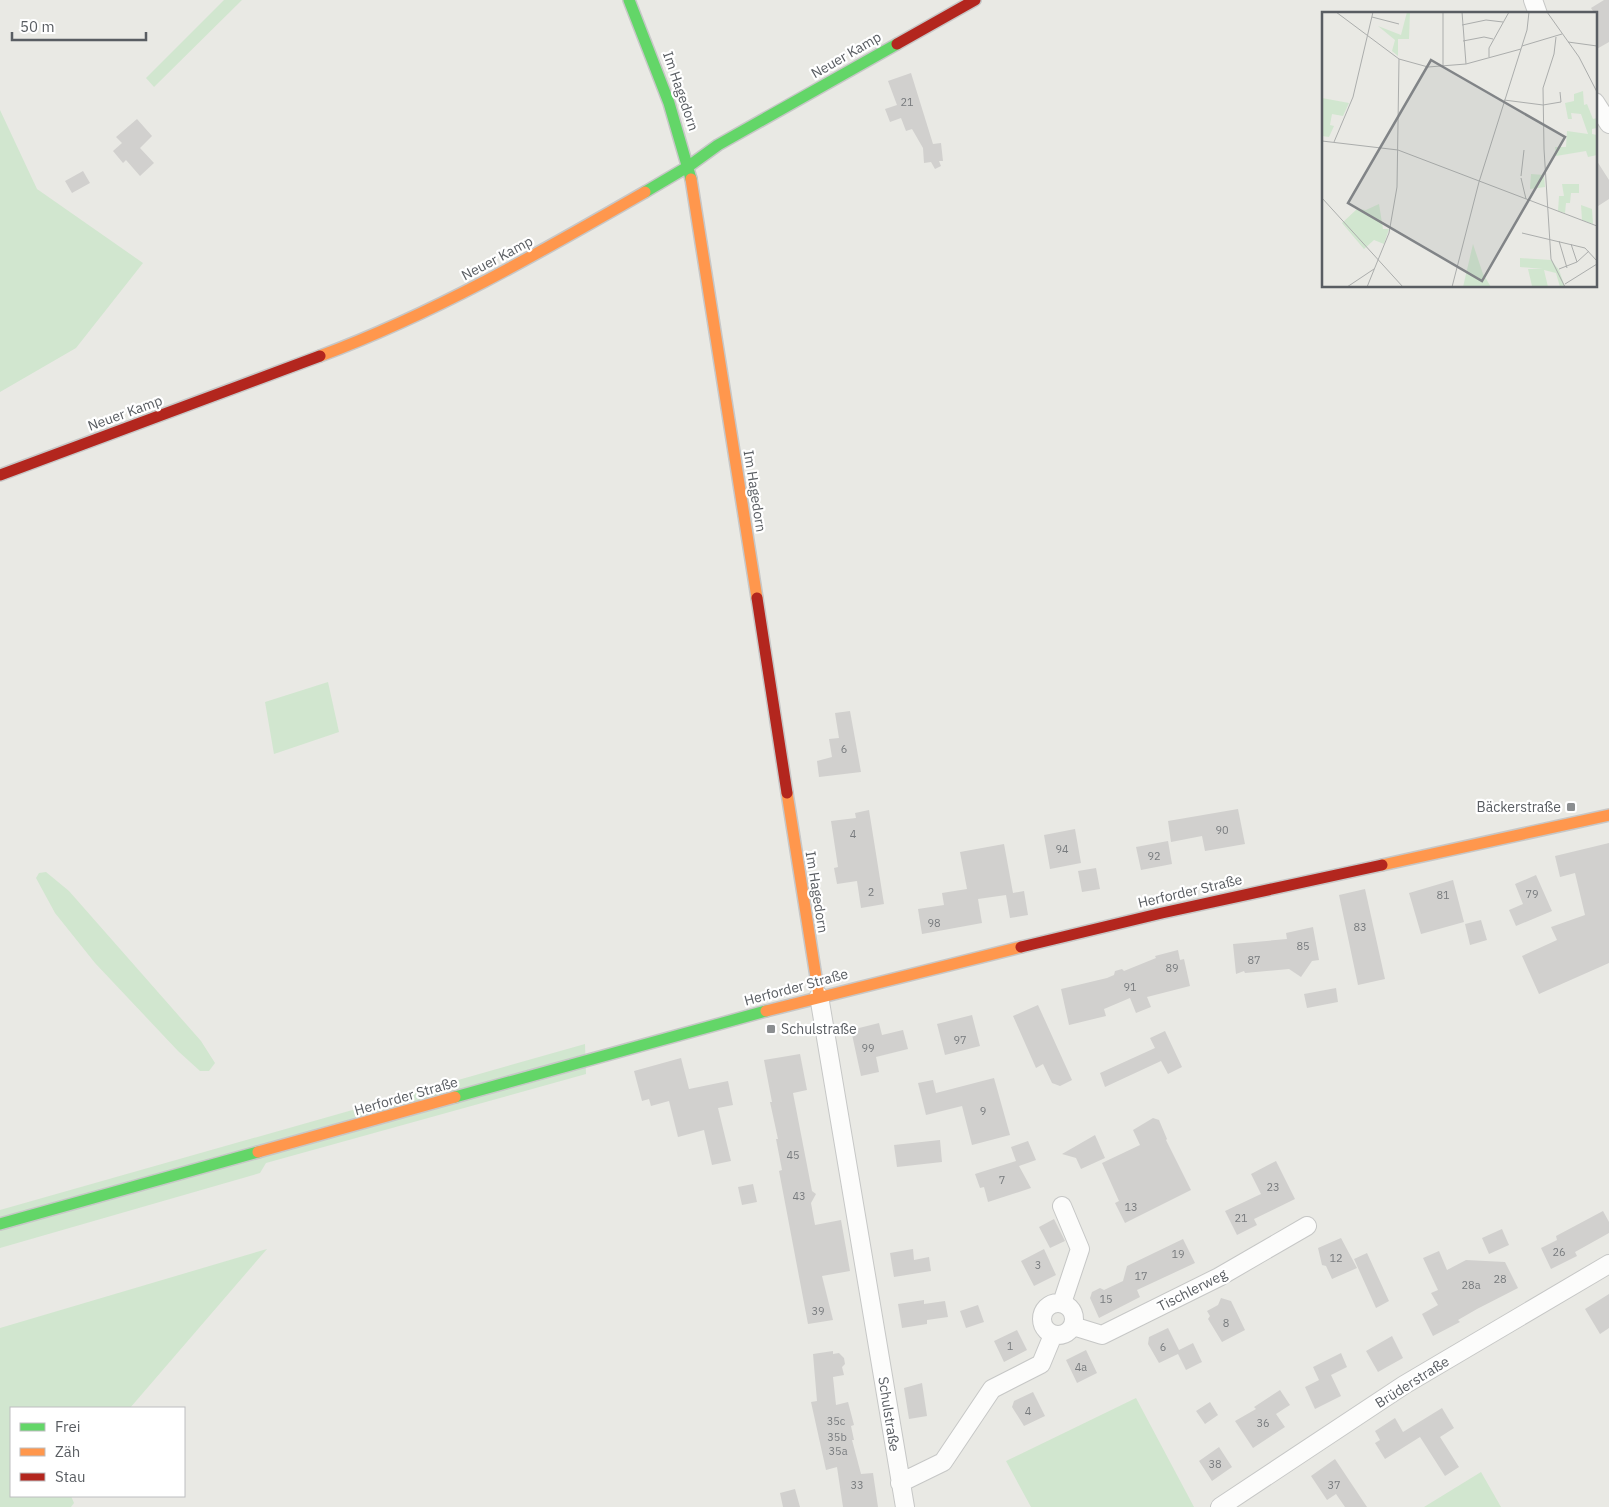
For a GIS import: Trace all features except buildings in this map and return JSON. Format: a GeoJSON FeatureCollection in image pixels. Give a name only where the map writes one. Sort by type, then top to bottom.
{"type":"FeatureCollection","features":[{"type":"Feature","properties":{"kind":"street","name":"Im Hagedorn"},"geometry":{"type":"LineString","coordinates":[[629,0],[664,86],[689,166],[818,996]]}},
{"type":"Feature","properties":{"kind":"street","name":"Neuer Kamp"},"geometry":{"type":"LineString","coordinates":[[0,475],[380,334],[506,272],[689,166],[718,146],[974,0]]}},
{"type":"Feature","properties":{"kind":"street"},"geometry":{"type":"LineString","coordinates":[[1533,0],[1537,12]]}},
{"type":"Feature","properties":{"kind":"street"},"geometry":{"type":"LineString","coordinates":[[1596,104],[1609,124]]}},
{"type":"Feature","properties":{"kind":"street","name":"Herforder Straße"},"geometry":{"type":"LineString","coordinates":[[0,1224],[818,996],[1162,913],[1609,815]]}},
{"type":"Feature","properties":{"kind":"street","name":"Schulstraße"},"geometry":{"type":"LineString","coordinates":[[818,996],[904,1507]]}},
{"type":"Feature","properties":{"kind":"street"},"geometry":{"type":"LineString","coordinates":[[1062,1206],[1080,1250],[1062,1303]]}},
{"type":"Feature","properties":{"kind":"street","name":"Tischlerweg"},"geometry":{"type":"LineString","coordinates":[[1073,1326],[1102,1335],[1218,1277],[1306,1226]]}},
{"type":"Feature","properties":{"kind":"street","name":"Brüderstraße"},"geometry":{"type":"LineString","coordinates":[[1220,1507],[1404,1385],[1609,1264]]}},
{"type":"Feature","properties":{"kind":"street"},"geometry":{"type":"LineString","coordinates":[[1062,1303],[1073,1312],[1073,1326],[1065,1334],[1053,1335],[1043,1325],[1044,1311],[1048,1306],[1062,1303]]}},
{"type":"Feature","properties":{"kind":"street"},"geometry":{"type":"LineString","coordinates":[[900,1483],[943,1462],[992,1389],[1041,1364],[1053,1335]]}},
{"type":"Feature","properties":{"kind":"green space"},"geometry":{"type":"Polygon","coordinates":[[[224,0],[242,0],[154,87],[146,78],[224,0]]]}},
{"type":"Feature","properties":{"kind":"green space"},"geometry":{"type":"Polygon","coordinates":[[[0,110],[37,189],[143,263],[76,348],[0,392],[0,110]]]}},
{"type":"Feature","properties":{"kind":"green space"},"geometry":{"type":"Polygon","coordinates":[[[328,682],[339,732],[274,754],[265,702],[328,682]]]}},
{"type":"Feature","properties":{"kind":"green space"},"geometry":{"type":"Polygon","coordinates":[[[46,872],[69,891],[201,1041],[215,1063],[209,1071],[200,1071],[178,1051],[95,963],[55,913],[36,878],[39,873],[46,872]]]}},
{"type":"Feature","properties":{"kind":"green space"},"geometry":{"type":"Polygon","coordinates":[[[585,1044],[586,1074],[266,1163],[260,1173],[0,1248],[0,1210],[585,1044]]]}},
{"type":"Feature","properties":{"kind":"green space"},"geometry":{"type":"Polygon","coordinates":[[[267,1249],[131,1407],[10,1407],[10,1497],[71,1497],[74,1503],[71,1507],[0,1507],[0,1328],[267,1249]]]}},
{"type":"Feature","properties":{"kind":"green space"},"geometry":{"type":"Polygon","coordinates":[[[1136,1398],[1194,1507],[1031,1507],[1006,1461],[1136,1398]]]}},
{"type":"Feature","properties":{"kind":"green space"},"geometry":{"type":"Polygon","coordinates":[[[1481,1472],[1501,1507],[1424,1507],[1481,1472]]]}},
{"type":"Feature","properties":{"kind":"traffic: fast"},"geometry":{"type":"LineString","coordinates":[[629,0],[669,103],[691,179]]}},
{"type":"Feature","properties":{"kind":"traffic: fast"},"geometry":{"type":"LineString","coordinates":[[645,192],[689,166],[718,145],[897,44]]}},
{"type":"Feature","properties":{"kind":"traffic: fast"},"geometry":{"type":"LineString","coordinates":[[455,1097],[766,1011]]}},
{"type":"Feature","properties":{"kind":"traffic: fast"},"geometry":{"type":"LineString","coordinates":[[0,1224],[258,1152]]}},
{"type":"Feature","properties":{"kind":"traffic: slow"},"geometry":{"type":"LineString","coordinates":[[691,179],[757,598]]}},
{"type":"Feature","properties":{"kind":"traffic: slow"},"geometry":{"type":"LineString","coordinates":[[320,356],[404,321],[486,281],[645,192]]}},
{"type":"Feature","properties":{"kind":"traffic: slow"},"geometry":{"type":"LineString","coordinates":[[787,793],[819,996]]}},
{"type":"Feature","properties":{"kind":"traffic: slow"},"geometry":{"type":"LineString","coordinates":[[1382,865],[1609,815]]}},
{"type":"Feature","properties":{"kind":"traffic: slow"},"geometry":{"type":"LineString","coordinates":[[766,1011],[1021,947]]}},
{"type":"Feature","properties":{"kind":"traffic: slow"},"geometry":{"type":"LineString","coordinates":[[258,1152],[455,1097]]}},
{"type":"Feature","properties":{"kind":"traffic: jam"},"geometry":{"type":"LineString","coordinates":[[897,44],[975,0]]}},
{"type":"Feature","properties":{"kind":"traffic: jam"},"geometry":{"type":"LineString","coordinates":[[0,475],[320,356]]}},
{"type":"Feature","properties":{"kind":"traffic: jam"},"geometry":{"type":"LineString","coordinates":[[757,598],[787,793]]}},
{"type":"Feature","properties":{"kind":"traffic: jam"},"geometry":{"type":"LineString","coordinates":[[1021,947],[1162,913],[1382,865]]}},
{"type":"Feature","properties":{"kind":"place","name":"Bäckerstraße"},"geometry":{"type":"Point","coordinates":[1571,807]}},
{"type":"Feature","properties":{"kind":"place","name":"Schulstraße"},"geometry":{"type":"Point","coordinates":[771,1029]}}]}
